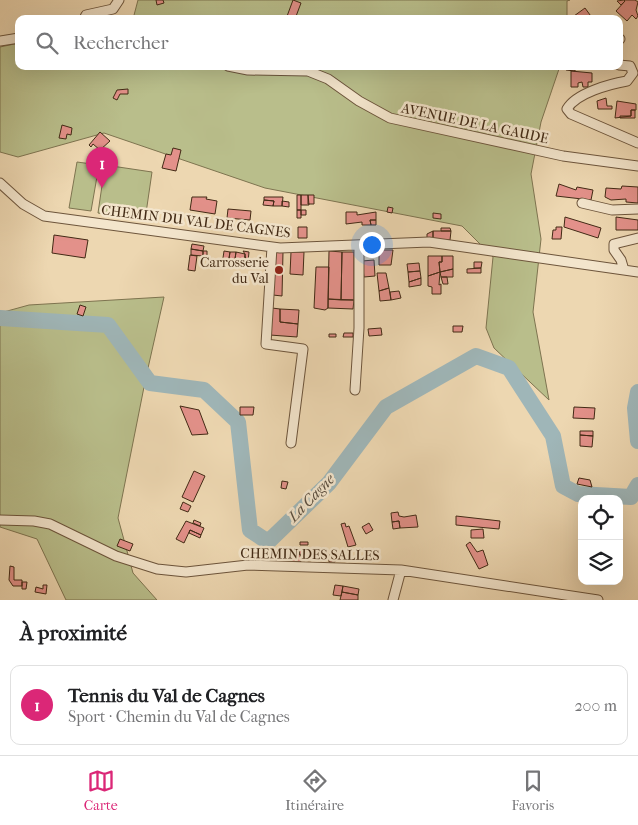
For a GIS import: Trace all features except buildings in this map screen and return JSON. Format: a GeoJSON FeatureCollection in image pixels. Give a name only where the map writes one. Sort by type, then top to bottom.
{"type":"FeatureCollection","features":[{"type":"Feature","properties":{"kind":"street"},"geometry":{"type":"LineString","coordinates":[[86,15],[113,9],[119,0]]}},
{"type":"Feature","properties":{"kind":"street"},"geometry":{"type":"LineString","coordinates":[[0,41],[15,39]]}},
{"type":"Feature","properties":{"kind":"street"},"geometry":{"type":"LineString","coordinates":[[623,65],[630,66],[633,73],[627,81],[605,86],[570,103],[567,109],[571,114],[638,143]]}},
{"type":"Feature","properties":{"kind":"street","name":"AVENUE DE LA GAUDE"},"geometry":{"type":"LineString","coordinates":[[248,70],[308,71],[328,79],[359,102],[390,118],[563,156],[638,166]]}},
{"type":"Feature","properties":{"kind":"street","name":"CHEMIN DU VAL DE CAGNES"},"geometry":{"type":"LineString","coordinates":[[0,183],[23,204],[44,216],[272,247],[429,242],[638,272]]}},
{"type":"Feature","properties":{"kind":"street"},"geometry":{"type":"LineString","coordinates":[[582,203],[612,210],[638,209]]}},
{"type":"Feature","properties":{"kind":"street"},"geometry":{"type":"LineString","coordinates":[[624,270],[621,260],[614,250],[614,244],[638,238]]}},
{"type":"Feature","properties":{"kind":"street"},"geometry":{"type":"LineString","coordinates":[[356,390],[359,328],[359,245]]}},
{"type":"Feature","properties":{"kind":"street"},"geometry":{"type":"LineString","coordinates":[[272,247],[266,344],[303,349],[291,443]]}},
{"type":"Feature","properties":{"kind":"street","name":"CHEMIN DES SALLES"},"geometry":{"type":"LineString","coordinates":[[0,520],[50,524],[116,556],[157,570],[186,572],[248,565],[401,570],[598,600]]}},
{"type":"Feature","properties":{"kind":"street"},"geometry":{"type":"LineString","coordinates":[[393,600],[401,570]]}},
{"type":"Feature","properties":{"kind":"green space"},"geometry":{"type":"Polygon","coordinates":[[[138,0],[570,0],[567,1],[567,15],[134,15],[138,0]]]}},
{"type":"Feature","properties":{"kind":"green space"},"geometry":{"type":"Polygon","coordinates":[[[15,44],[15,70],[559,70],[541,122],[531,174],[541,239],[533,312],[549,400],[494,348],[486,328],[493,257],[462,226],[265,188],[104,133],[18,157],[0,152],[0,47],[15,44]]]}},
{"type":"Feature","properties":{"kind":"green space"},"geometry":{"type":"Polygon","coordinates":[[[77,162],[99,165],[91,211],[69,208],[77,162]]]}},
{"type":"Feature","properties":{"kind":"green space"},"geometry":{"type":"Polygon","coordinates":[[[105,165],[152,172],[145,220],[98,213],[105,165]]]}},
{"type":"Feature","properties":{"kind":"green space"},"geometry":{"type":"Polygon","coordinates":[[[164,297],[118,518],[133,573],[157,600],[66,600],[37,539],[0,527],[0,313],[29,305],[164,297]]]}},
{"type":"Feature","properties":{"kind":"waterway","name":"La Cagne"},"geometry":{"type":"LineString","coordinates":[[0,318],[108,325],[150,383],[204,390],[238,422],[250,530],[268,542],[329,483],[386,407],[476,356],[509,368],[553,436],[563,486],[578,494],[631,497],[638,485]]}},
{"type":"Feature","properties":{"kind":"waterway","name":"La Cagne"},"geometry":{"type":"LineString","coordinates":[[638,392],[635,408],[638,441]]}},
{"type":"Feature","properties":{"kind":"place","name":"Tennis du Val de Cagnes"},"geometry":{"type":"Point","coordinates":[102,188]}},
{"type":"Feature","properties":{"kind":"place","name":"Carrosserie du Val"},"geometry":{"type":"Point","coordinates":[279,270]}}]}
